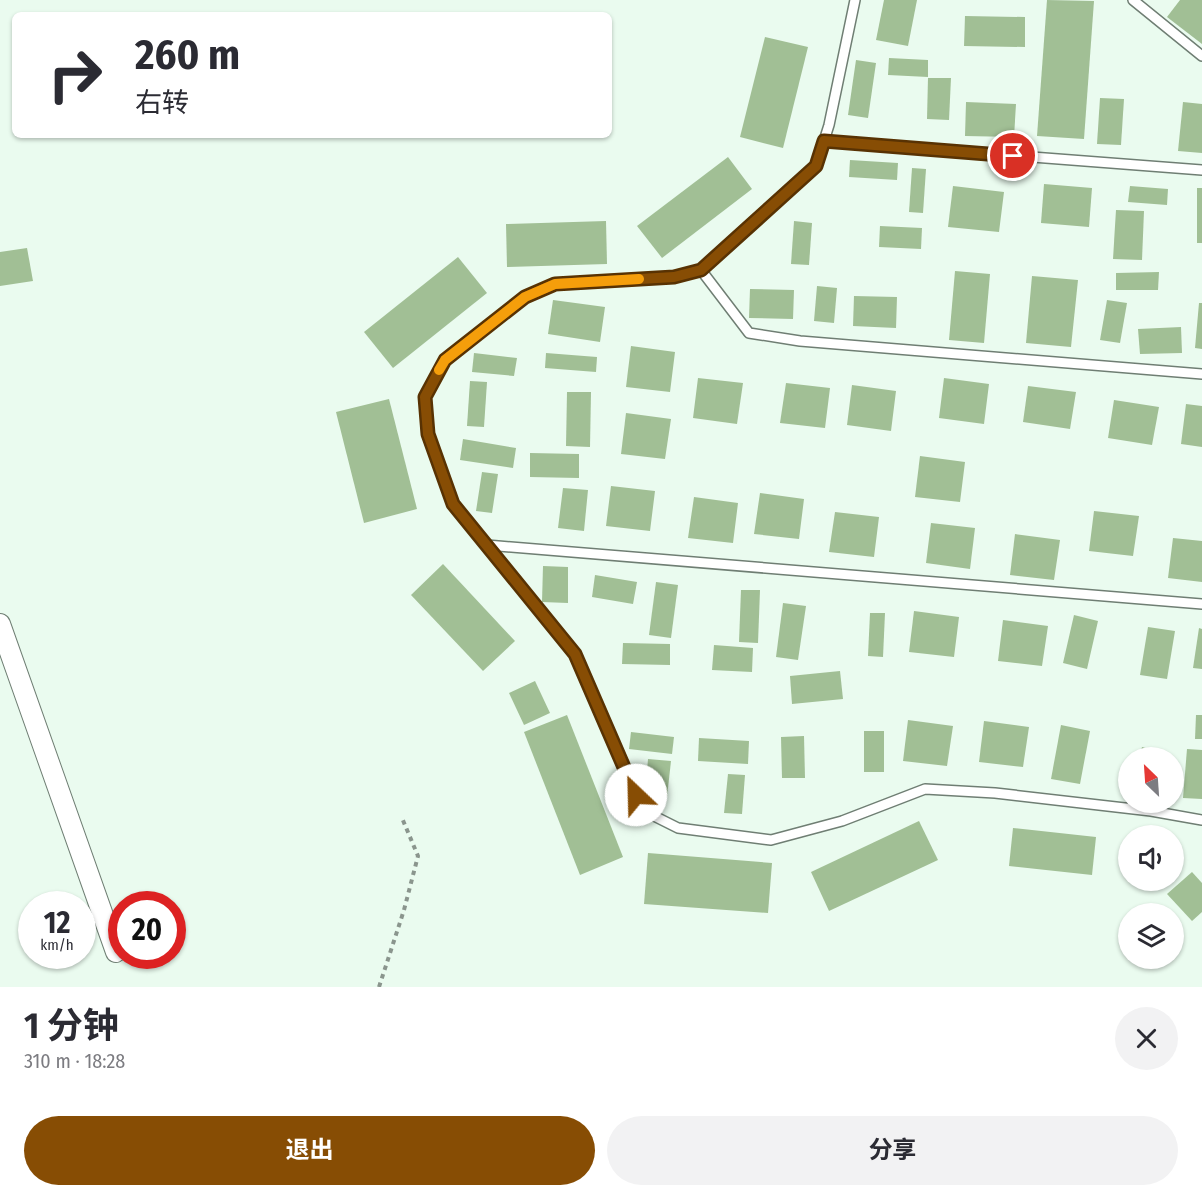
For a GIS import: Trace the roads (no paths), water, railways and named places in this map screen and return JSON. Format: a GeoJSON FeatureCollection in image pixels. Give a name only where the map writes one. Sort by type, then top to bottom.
{"type":"FeatureCollection","features":[{"type":"Feature","properties":{"kind":"street"},"geometry":{"type":"LineString","coordinates":[[0,624],[108,929]]}},
{"type":"Feature","properties":{"kind":"lane"},"geometry":{"type":"LineString","coordinates":[[855,0],[824,141],[816,166],[701,270],[674,277],[555,284],[525,297],[445,360],[425,397],[428,434],[453,504],[575,654],[644,811],[678,828],[771,840],[842,821],[925,789],[1039,798],[1151,811],[1202,820]]}},
{"type":"Feature","properties":{"kind":"lane"},"geometry":{"type":"LineString","coordinates":[[1133,0],[1202,56]]}},
{"type":"Feature","properties":{"kind":"lane"},"geometry":{"type":"LineString","coordinates":[[824,141],[1202,170]]}},
{"type":"Feature","properties":{"kind":"lane"},"geometry":{"type":"LineString","coordinates":[[701,270],[749,333],[800,341],[1202,374]]}},
{"type":"Feature","properties":{"kind":"lane"},"geometry":{"type":"LineString","coordinates":[[487,546],[1202,604]]}}]}
